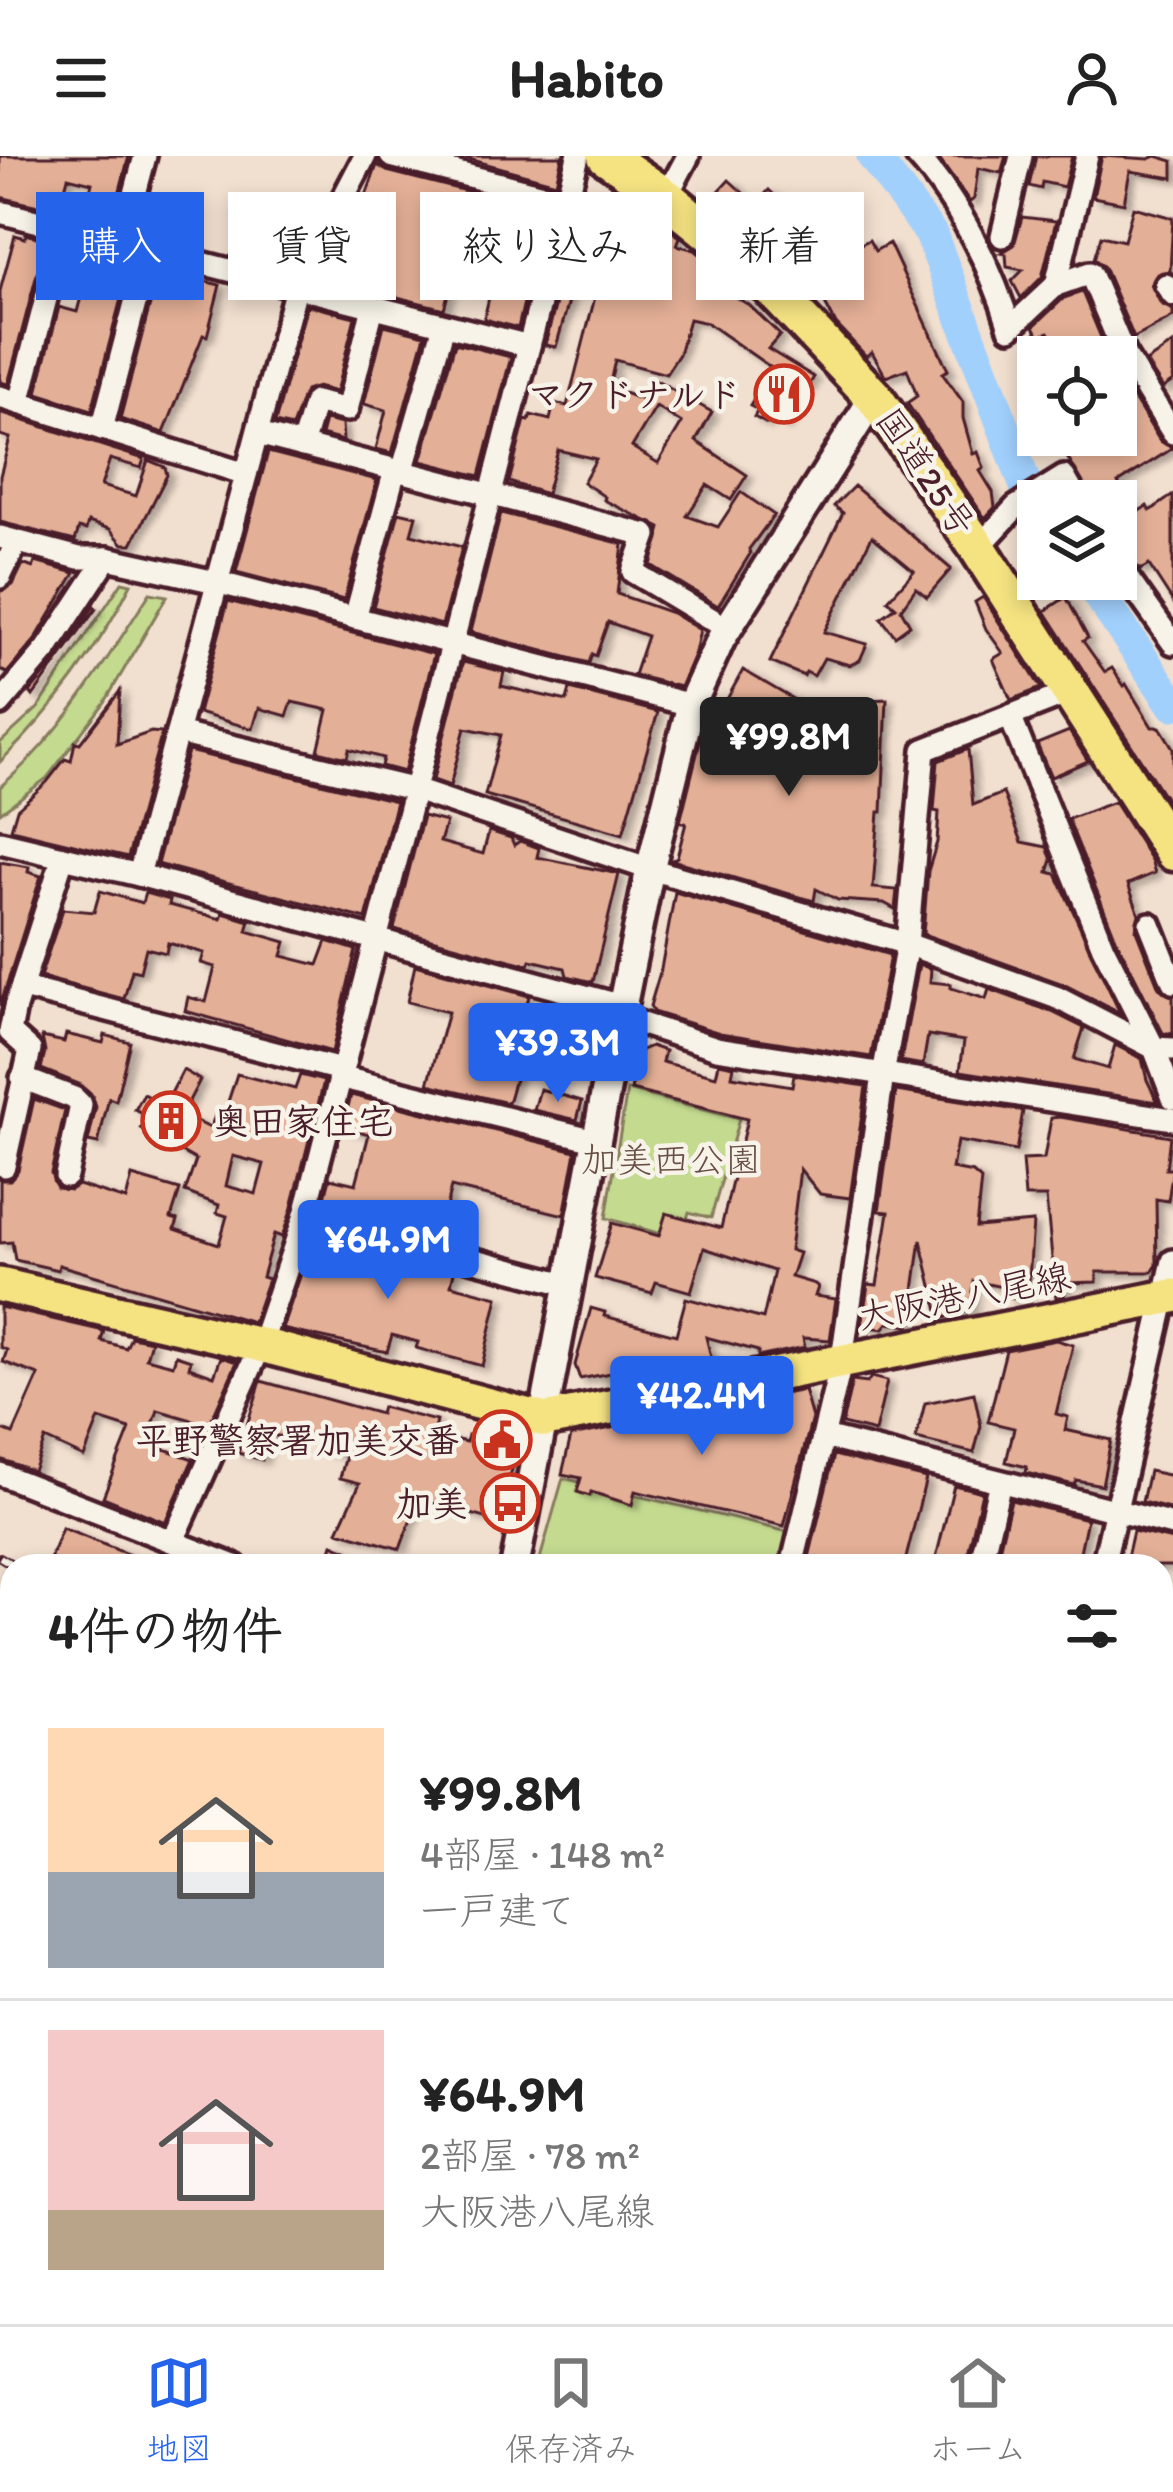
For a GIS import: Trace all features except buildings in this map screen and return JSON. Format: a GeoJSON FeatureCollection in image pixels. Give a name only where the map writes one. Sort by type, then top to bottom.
{"type":"FeatureCollection","features":[{"type":"Feature","properties":{"kind":"highway","name":"国道25号"},"geometry":{"type":"LineString","coordinates":[[605,156],[660,192]]}},
{"type":"Feature","properties":{"kind":"highway","name":"国道25号"},"geometry":{"type":"LineString","coordinates":[[672,201],[750,266],[874,397],[978,548],[1173,852]]}},
{"type":"Feature","properties":{"kind":"main road","name":"大阪港八尾線"},"geometry":{"type":"LineString","coordinates":[[0,1285],[545,1420],[1170,1297]]}},
{"type":"Feature","properties":{"kind":"street"},"geometry":{"type":"LineString","coordinates":[[135,192],[145,156]]}},
{"type":"Feature","properties":{"kind":"street"},"geometry":{"type":"LineString","coordinates":[[346,192],[365,156]]}},
{"type":"Feature","properties":{"kind":"street"},"geometry":{"type":"LineString","coordinates":[[391,156],[531,192]]}},
{"type":"Feature","properties":{"kind":"street"},"geometry":{"type":"LineString","coordinates":[[568,192],[578,156]]}},
{"type":"Feature","properties":{"kind":"street"},"geometry":{"type":"LineString","coordinates":[[668,192],[688,156]]}},
{"type":"Feature","properties":{"kind":"street"},"geometry":{"type":"LineString","coordinates":[[917,156],[933,173],[973,240],[1010,328],[1056,285],[1090,273],[1124,354],[1173,433]]}},
{"type":"Feature","properties":{"kind":"street"},"geometry":{"type":"LineString","coordinates":[[1002,236],[1021,156]]}},
{"type":"Feature","properties":{"kind":"street"},"geometry":{"type":"LineString","coordinates":[[1056,285],[1087,156]]}},
{"type":"Feature","properties":{"kind":"street"},"geometry":{"type":"LineString","coordinates":[[0,212],[36,222]]}},
{"type":"Feature","properties":{"kind":"street"},"geometry":{"type":"LineString","coordinates":[[42,300],[10,400],[245,474]]}},
{"type":"Feature","properties":{"kind":"street"},"geometry":{"type":"LineString","coordinates":[[102,429],[136,300]]}},
{"type":"Feature","properties":{"kind":"street"},"geometry":{"type":"LineString","coordinates":[[139,875],[293,300]]}},
{"type":"Feature","properties":{"kind":"street"},"geometry":{"type":"LineString","coordinates":[[345,300],[529,346]]}},
{"type":"Feature","properties":{"kind":"street"},"geometry":{"type":"LineString","coordinates":[[173,1541],[261,1346],[305,1215],[541,300]]}},
{"type":"Feature","properties":{"kind":"street"},"geometry":{"type":"LineString","coordinates":[[302,446],[314,402],[347,410],[373,307]]}},
{"type":"Feature","properties":{"kind":"street"},"geometry":{"type":"LineString","coordinates":[[355,618],[444,325]]}},
{"type":"Feature","properties":{"kind":"street"},"geometry":{"type":"LineString","coordinates":[[517,1554],[566,1284],[650,869],[691,705],[728,628],[874,397]]}},
{"type":"Feature","properties":{"kind":"street"},"geometry":{"type":"LineString","coordinates":[[258,434],[646,535],[632,572],[728,628]]}},
{"type":"Feature","properties":{"kind":"street"},"geometry":{"type":"LineString","coordinates":[[978,548],[1017,506]]}},
{"type":"Feature","properties":{"kind":"street"},"geometry":{"type":"LineString","coordinates":[[0,577],[9,539],[80,558],[107,558],[216,581],[691,705]]}},
{"type":"Feature","properties":{"kind":"street"},"geometry":{"type":"LineString","coordinates":[[0,704],[47,649],[107,558]]}},
{"type":"Feature","properties":{"kind":"street"},"geometry":{"type":"LineString","coordinates":[[1137,592],[1173,643]]}},
{"type":"Feature","properties":{"kind":"street"},"geometry":{"type":"LineString","coordinates":[[795,1554],[842,1359],[907,944],[924,750],[1071,692]]}},
{"type":"Feature","properties":{"kind":"street"},"geometry":{"type":"LineString","coordinates":[[1010,716],[1102,947],[1163,1049],[1173,1098]]}},
{"type":"Feature","properties":{"kind":"street"},"geometry":{"type":"LineString","coordinates":[[177,733],[412,789],[650,869],[907,944],[1058,998],[1163,1049]]}},
{"type":"Feature","properties":{"kind":"street"},"geometry":{"type":"LineString","coordinates":[[0,842],[376,939],[621,1012],[716,1048],[1173,1119]]}},
{"type":"Feature","properties":{"kind":"street"},"geometry":{"type":"LineString","coordinates":[[4,1166],[30,1050],[10,1032],[13,999],[63,857]]}},
{"type":"Feature","properties":{"kind":"street"},"geometry":{"type":"LineString","coordinates":[[1150,924],[1173,982]]}},
{"type":"Feature","properties":{"kind":"street"},"geometry":{"type":"LineString","coordinates":[[13,999],[340,1073],[595,1140]]}},
{"type":"Feature","properties":{"kind":"street"},"geometry":{"type":"LineString","coordinates":[[22,1078],[74,1098],[81,1106],[66,1176]]}},
{"type":"Feature","properties":{"kind":"street"},"geometry":{"type":"LineString","coordinates":[[305,1215],[566,1284]]}},
{"type":"Feature","properties":{"kind":"street"},"geometry":{"type":"LineString","coordinates":[[1106,1554],[1162,1364],[1173,1261]]}},
{"type":"Feature","properties":{"kind":"street"},"geometry":{"type":"LineString","coordinates":[[824,1437],[1173,1525]]}},
{"type":"Feature","properties":{"kind":"street"},"geometry":{"type":"LineString","coordinates":[[0,1474],[206,1554]]}},
{"type":"Feature","properties":{"kind":"street"},"geometry":{"type":"LineString","coordinates":[[983,1554],[1000,1482]]}},
{"type":"Feature","properties":{"kind":"green space"},"geometry":{"type":"Polygon","coordinates":[[[122,582],[131,584],[89,656],[0,762],[0,743],[38,708],[122,582]]]}},
{"type":"Feature","properties":{"kind":"green space"},"geometry":{"type":"Polygon","coordinates":[[[150,593],[167,596],[105,702],[47,778],[0,813],[0,787],[63,720],[150,593]]]}},
{"type":"Feature","properties":{"kind":"green space","name":"加美西公園"},"geometry":{"type":"Polygon","coordinates":[[[627,1090],[739,1119],[711,1218],[689,1212],[681,1240],[606,1218],[627,1090]]]}},
{"type":"Feature","properties":{"kind":"green space"},"geometry":{"type":"Polygon","coordinates":[[[563,1478],[793,1533],[788,1554],[541,1554],[563,1478]]]}},
{"type":"Feature","properties":{"kind":"waterway"},"geometry":{"type":"LineString","coordinates":[[873,156],[931,234],[1024,480]]}},
{"type":"Feature","properties":{"kind":"waterway"},"geometry":{"type":"LineString","coordinates":[[1102,600],[1173,704]]}},
{"type":"Feature","properties":{"kind":"place","name":"マクドナルド"},"geometry":{"type":"Point","coordinates":[784,394]}},
{"type":"Feature","properties":{"kind":"place","name":"奥田家住宅"},"geometry":{"type":"Point","coordinates":[171,1121]}},
{"type":"Feature","properties":{"kind":"place","name":"平野警察署加美交番"},"geometry":{"type":"Point","coordinates":[502,1440]}},
{"type":"Feature","properties":{"kind":"place","name":"加美"},"geometry":{"type":"Point","coordinates":[510,1503]}}]}
